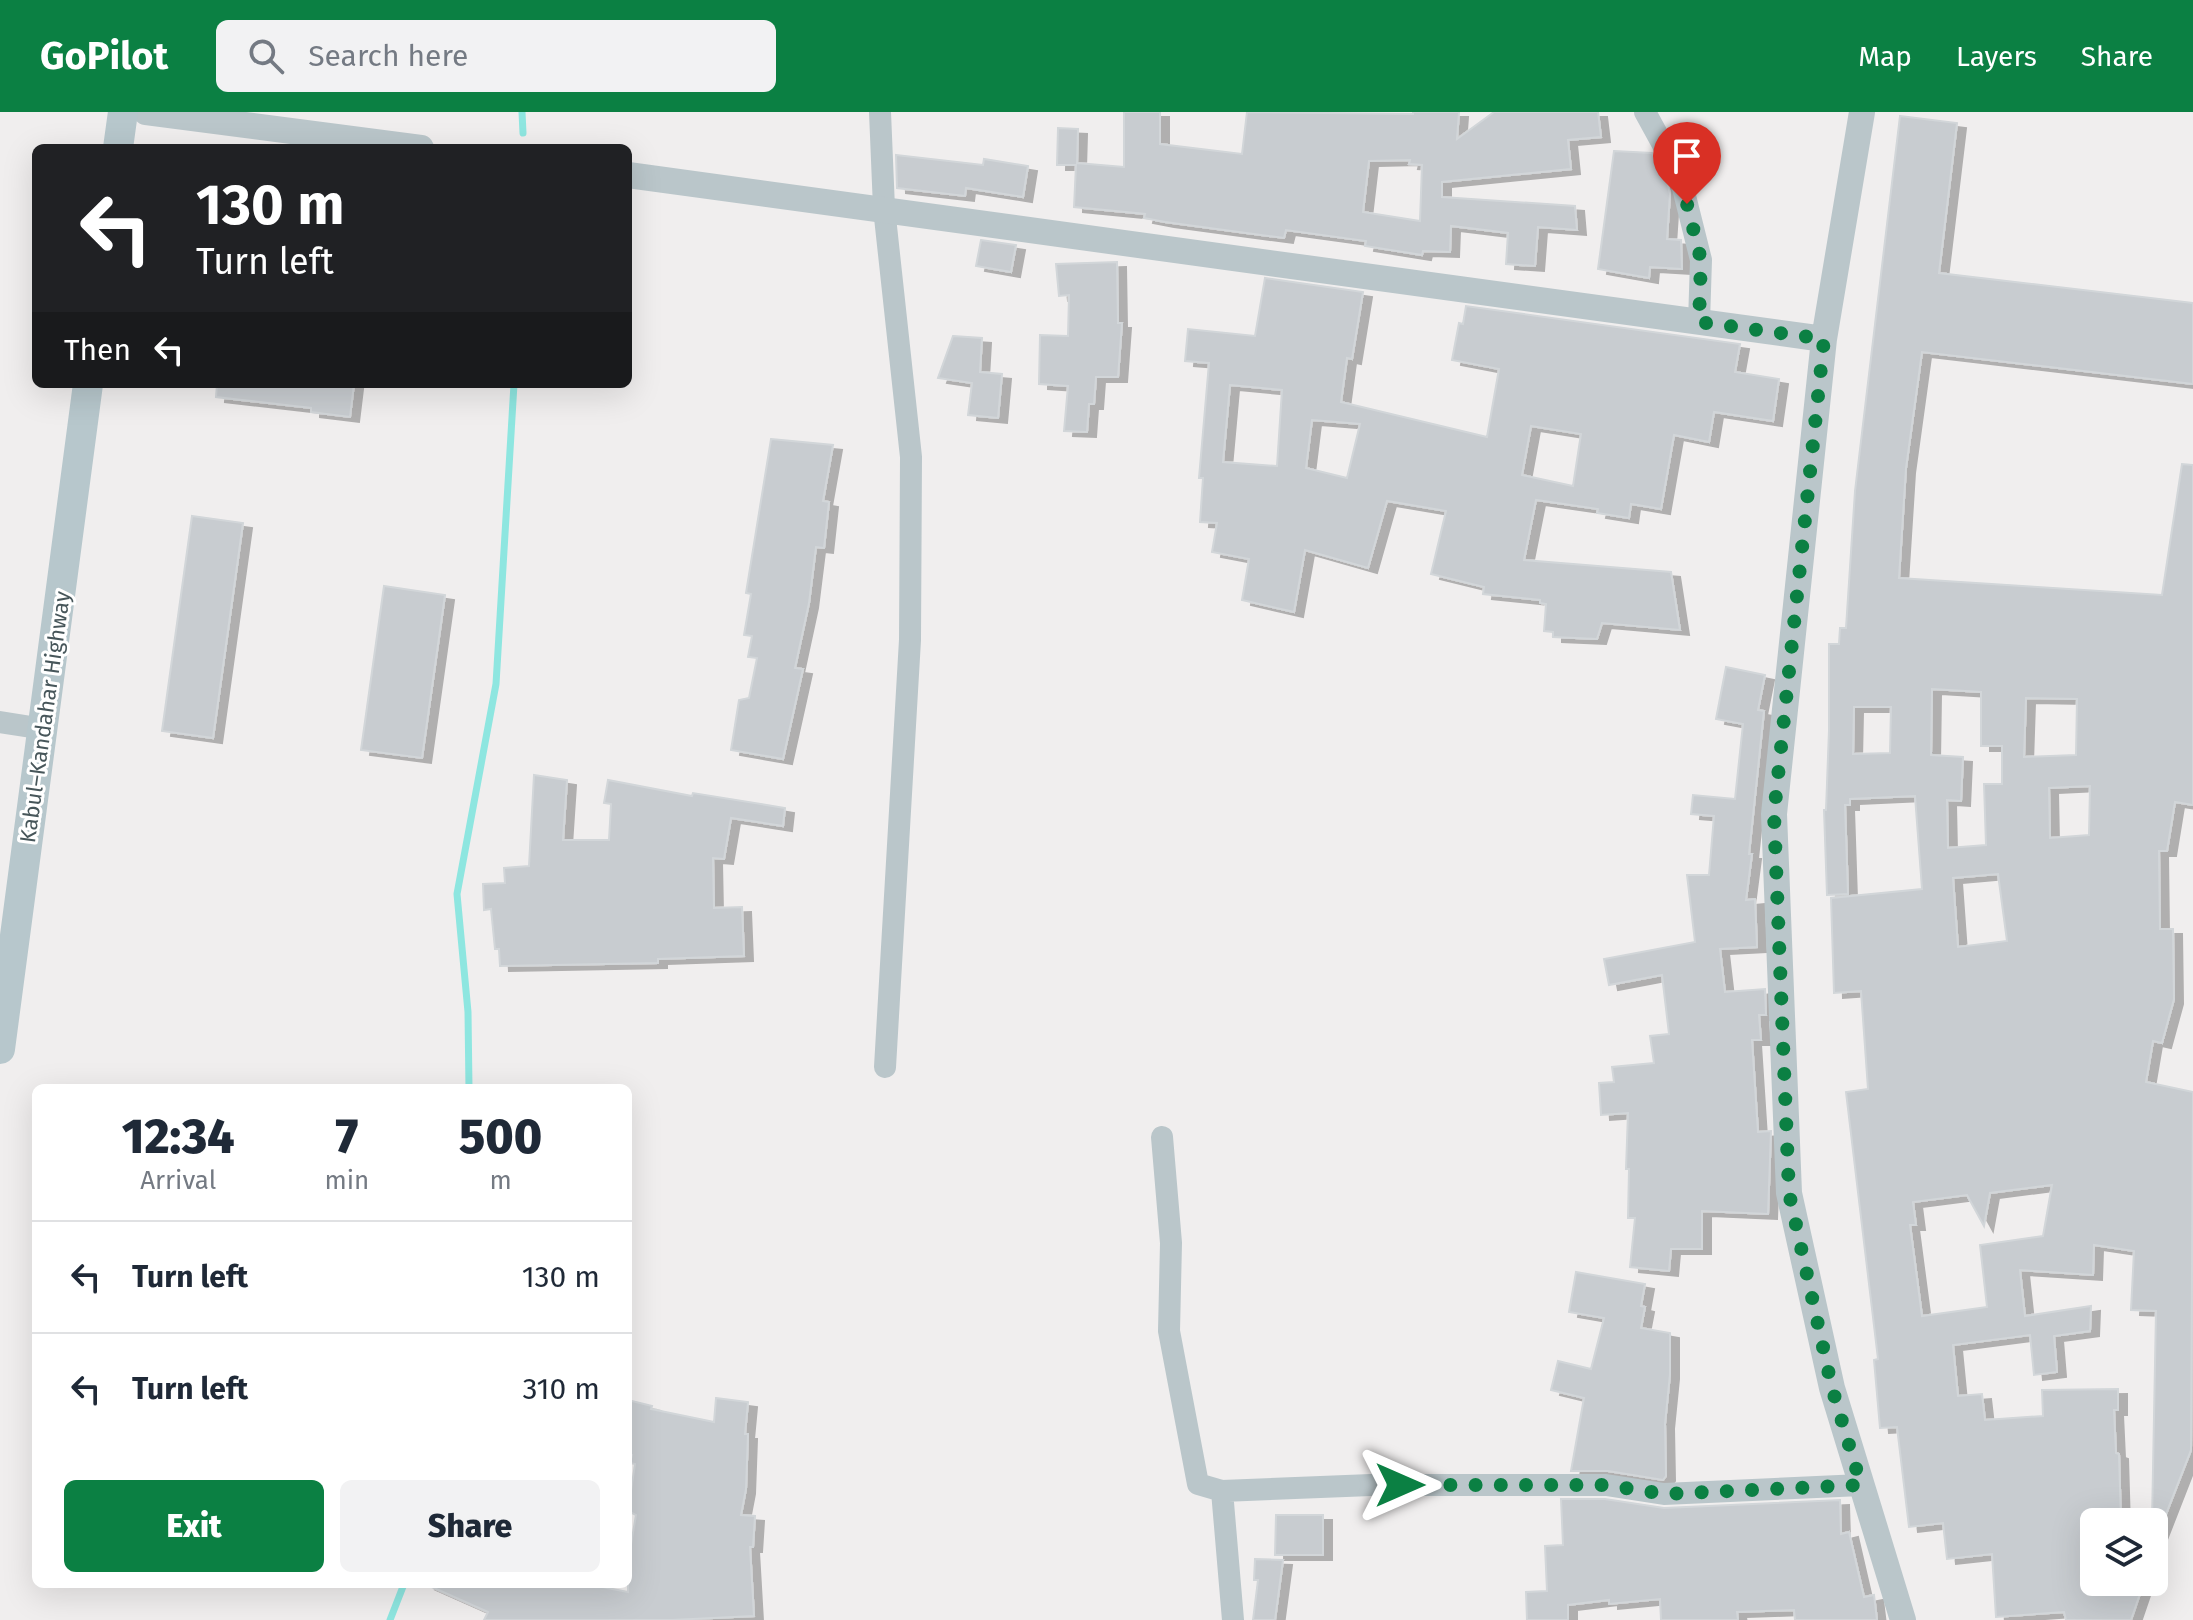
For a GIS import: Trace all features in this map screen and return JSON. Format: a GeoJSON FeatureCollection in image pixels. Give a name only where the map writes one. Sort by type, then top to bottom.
{"type":"FeatureCollection","features":[{"type":"Feature","properties":{"kind":"main road"},"geometry":{"type":"LineString","coordinates":[[119,144],[123,112]]}},
{"type":"Feature","properties":{"kind":"main road","name":"Kabul–Kandahar Highway"},"geometry":{"type":"LineString","coordinates":[[0,1049],[87,388]]}},
{"type":"Feature","properties":{"kind":"street"},"geometry":{"type":"LineString","coordinates":[[146,112],[390,144]]}},
{"type":"Feature","properties":{"kind":"street"},"geometry":{"type":"LineString","coordinates":[[880,112],[884,208],[911,457],[910,640],[885,1067]]}},
{"type":"Feature","properties":{"kind":"street"},"geometry":{"type":"LineString","coordinates":[[1645,112],[1680,176],[1701,260],[1699,322]]}},
{"type":"Feature","properties":{"kind":"street"},"geometry":{"type":"LineString","coordinates":[[1862,112],[1824,339],[1774,814],[1789,1193],[1832,1388],[1903,1620]]}},
{"type":"Feature","properties":{"kind":"street"},"geometry":{"type":"LineString","coordinates":[[632,176],[1824,339]]}},
{"type":"Feature","properties":{"kind":"street"},"geometry":{"type":"LineString","coordinates":[[0,722],[44,729]]}},
{"type":"Feature","properties":{"kind":"street"},"geometry":{"type":"LineString","coordinates":[[1162,1137],[1171,1243],[1169,1331],[1198,1484],[1222,1491],[1371,1485],[1606,1485],[1664,1494],[1861,1485]]}},
{"type":"Feature","properties":{"kind":"street"},"geometry":{"type":"LineString","coordinates":[[1222,1491],[1233,1620]]}},
{"type":"Feature","properties":{"kind":"building"},"geometry":{"type":"Polygon","coordinates":[[[1124,112],[1160,112],[1160,144],[1242,154],[1247,112],[1459,112],[1457,139],[1494,112],[1598,112],[1601,137],[1568,140],[1571,169],[1442,182],[1442,197],[1575,206],[1577,230],[1538,227],[1535,266],[1506,264],[1508,233],[1451,226],[1450,252],[1423,251],[1422,255],[1365,246],[1366,241],[1286,230],[1284,238],[1165,222],[1144,218],[1145,214],[1074,207],[1076,165],[1057,165],[1058,128],[1078,129],[1077,163],[1124,167],[1124,112]],[[1410,160],[1369,161],[1363,212],[1420,221],[1422,165],[1409,164],[1410,160]]]}},
{"type":"Feature","properties":{"kind":"building"},"geometry":{"type":"Polygon","coordinates":[[[1900,116],[1957,123],[1939,273],[2193,303],[2193,384],[1922,352],[1906,468],[1899,578],[2162,595],[2182,464],[2193,465],[2193,805],[2175,802],[2167,851],[2159,851],[2160,929],[2173,929],[2174,999],[2162,1043],[2153,1041],[2146,1082],[2193,1092],[2191,1450],[2168,1509],[2152,1508],[2156,1311],[2131,1310],[2134,1251],[2094,1245],[2093,1275],[2020,1270],[2025,1316],[2091,1306],[2090,1331],[2054,1336],[2057,1372],[2034,1375],[2030,1335],[1953,1345],[1958,1396],[1982,1394],[1985,1420],[2043,1416],[2042,1390],[2118,1389],[2118,1410],[2114,1410],[2121,1508],[2080,1508],[2080,1596],[2139,1596],[2131,1620],[2066,1620],[2064,1612],[1996,1617],[1992,1554],[1947,1559],[1943,1523],[1909,1527],[1897,1427],[1880,1428],[1874,1360],[1878,1359],[1846,1092],[1868,1089],[1861,991],[1834,993],[1831,898],[1922,889],[1915,796],[1850,799],[1850,805],[1845,805],[1848,894],[1827,895],[1824,810],[1829,730],[1829,644],[1839,644],[1840,628],[1846,628],[1855,491],[1900,116]],[[1932,689],[1931,755],[1963,757],[1961,801],[1947,800],[1948,848],[1986,845],[1984,784],[2002,784],[2002,746],[1981,746],[1981,692],[1932,689]],[[2026,698],[2024,757],[2076,755],[2077,699],[2026,698]],[[1854,707],[1853,754],[1890,753],[1891,707],[1854,707]],[[2090,786],[2049,788],[2050,838],[2089,835],[2090,786]],[[1998,874],[1953,878],[1958,947],[2007,941],[1998,874]],[[2052,1185],[1990,1193],[1984,1226],[1967,1195],[1913,1202],[1916,1225],[1910,1225],[1922,1316],[1987,1307],[1980,1245],[2043,1236],[2052,1185]]]}},
{"type":"Feature","properties":{"kind":"building"},"geometry":{"type":"Polygon","coordinates":[[[1614,151],[1652,153],[1667,181],[1670,194],[1667,239],[1681,240],[1682,269],[1650,267],[1649,278],[1598,269],[1614,151]]]}},
{"type":"Feature","properties":{"kind":"building"},"geometry":{"type":"Polygon","coordinates":[[[896,155],[983,165],[984,159],[1028,166],[1023,197],[966,188],[965,196],[897,188],[896,155]]]}},
{"type":"Feature","properties":{"kind":"building"},"geometry":{"type":"Polygon","coordinates":[[[981,240],[1016,245],[1011,272],[976,266],[981,240]]]}},
{"type":"Feature","properties":{"kind":"building"},"geometry":{"type":"Polygon","coordinates":[[[1117,262],[1118,323],[1122,323],[1118,377],[1096,377],[1094,404],[1089,404],[1087,432],[1064,431],[1068,386],[1039,384],[1040,335],[1068,336],[1069,295],[1059,296],[1056,264],[1117,262]]]}},
{"type":"Feature","properties":{"kind":"building"},"geometry":{"type":"Polygon","coordinates":[[[1265,278],[1363,292],[1352,359],[1347,358],[1341,402],[1487,437],[1499,369],[1452,360],[1459,323],[1463,324],[1466,306],[1740,344],[1735,372],[1779,379],[1773,421],[1714,412],[1709,442],[1674,435],[1661,509],[1631,504],[1629,518],[1597,513],[1598,509],[1536,500],[1524,560],[1671,572],[1680,630],[1602,623],[1597,639],[1553,637],[1553,632],[1544,631],[1546,604],[1540,603],[1540,600],[1483,594],[1484,587],[1431,574],[1446,511],[1387,501],[1368,568],[1305,550],[1294,612],[1242,600],[1249,559],[1212,552],[1217,523],[1200,522],[1203,478],[1199,478],[1209,363],[1185,361],[1188,329],[1255,336],[1265,278]],[[1230,385],[1223,462],[1277,466],[1282,390],[1230,385]],[[1312,420],[1306,468],[1347,478],[1360,424],[1312,420]],[[1531,426],[1522,475],[1573,486],[1581,434],[1531,426]]]}},
{"type":"Feature","properties":{"kind":"building"},"geometry":{"type":"Polygon","coordinates":[[[953,336],[982,338],[980,372],[1002,374],[998,418],[968,415],[972,383],[938,378],[953,336]]]}},
{"type":"Feature","properties":{"kind":"building"},"geometry":{"type":"Polygon","coordinates":[[[217,388],[354,388],[350,417],[311,412],[311,408],[216,397],[217,388]]]}},
{"type":"Feature","properties":{"kind":"building"},"geometry":{"type":"Polygon","coordinates":[[[771,439],[833,445],[823,501],[829,502],[824,548],[816,547],[809,603],[795,668],[803,669],[783,759],[731,750],[739,700],[749,698],[757,658],[748,657],[752,636],[744,635],[751,594],[746,593],[771,439]]]}},
{"type":"Feature","properties":{"kind":"building"},"geometry":{"type":"Polygon","coordinates":[[[192,516],[243,523],[213,738],[162,731],[192,516]]]}},
{"type":"Feature","properties":{"kind":"building"},"geometry":{"type":"Polygon","coordinates":[[[384,586],[445,595],[422,758],[361,750],[384,586]]]}},
{"type":"Feature","properties":{"kind":"building"},"geometry":{"type":"Polygon","coordinates":[[[1726,667],[1765,675],[1758,710],[1764,711],[1746,900],[1755,899],[1757,947],[1720,949],[1725,992],[1765,989],[1766,1015],[1759,1015],[1761,1040],[1752,1040],[1758,1132],[1771,1131],[1768,1214],[1702,1211],[1702,1249],[1671,1249],[1669,1271],[1630,1267],[1635,1218],[1628,1218],[1628,1113],[1601,1115],[1599,1083],[1614,1082],[1612,1067],[1654,1063],[1650,1036],[1669,1034],[1662,975],[1609,985],[1604,959],[1695,942],[1687,875],[1709,875],[1714,816],[1691,814],[1693,795],[1735,799],[1743,724],[1716,719],[1726,667]]]}},
{"type":"Feature","properties":{"kind":"building"},"geometry":{"type":"Polygon","coordinates":[[[534,775],[567,780],[563,840],[609,840],[611,804],[604,803],[608,780],[692,796],[693,793],[785,808],[783,826],[731,818],[724,859],[713,858],[714,908],[742,907],[744,956],[658,959],[658,963],[500,966],[491,909],[484,910],[483,884],[505,883],[504,868],[529,866],[534,775]]]}},
{"type":"Feature","properties":{"kind":"building"},"geometry":{"type":"Polygon","coordinates":[[[1576,1272],[1645,1284],[1641,1328],[1670,1333],[1665,1424],[1666,1476],[1663,1480],[1608,1471],[1571,1471],[1584,1398],[1551,1390],[1558,1361],[1591,1369],[1604,1318],[1569,1312],[1576,1272]]]}},
{"type":"Feature","properties":{"kind":"building"},"geometry":{"type":"Polygon","coordinates":[[[716,1398],[748,1402],[746,1489],[741,1515],[755,1516],[753,1547],[750,1547],[754,1616],[672,1620],[484,1620],[488,1612],[434,1588],[608,1588],[628,1592],[628,1588],[632,1588],[632,1538],[636,1515],[632,1513],[635,1464],[632,1463],[632,1401],[652,1406],[651,1409],[714,1422],[716,1398]]]}},
{"type":"Feature","properties":{"kind":"building"},"geometry":{"type":"Polygon","coordinates":[[[1561,1499],[1605,1499],[1664,1508],[1840,1500],[1841,1534],[1849,1532],[1864,1597],[1874,1595],[1877,1620],[1795,1620],[1794,1610],[1737,1612],[1738,1620],[1661,1620],[1660,1599],[1568,1605],[1568,1620],[1527,1620],[1526,1592],[1547,1591],[1545,1546],[1563,1545],[1561,1499]]]}},
{"type":"Feature","properties":{"kind":"building"},"geometry":{"type":"Polygon","coordinates":[[[1276,1515],[1323,1515],[1323,1555],[1275,1555],[1276,1515]]]}},
{"type":"Feature","properties":{"kind":"building"},"geometry":{"type":"Polygon","coordinates":[[[1255,1559],[1283,1560],[1275,1620],[1253,1620],[1258,1580],[1254,1580],[1255,1559]]]}},
{"type":"Feature","properties":{"kind":"waterway"},"geometry":{"type":"LineString","coordinates":[[522,112],[523,133]]}},
{"type":"Feature","properties":{"kind":"waterway"},"geometry":{"type":"LineString","coordinates":[[469,1084],[468,1012],[457,894],[496,684],[514,388]]}},
{"type":"Feature","properties":{"kind":"waterway"},"geometry":{"type":"LineString","coordinates":[[390,1620],[402,1588]]}},
{"type":"Feature","properties":{"kind":"route"},"geometry":{"type":"LineString","coordinates":[[1400,1485],[1606,1485],[1664,1494],[1861,1485],[1832,1388],[1789,1193],[1774,814],[1824,339],[1699,322],[1701,260],[1687,204]]}}]}
